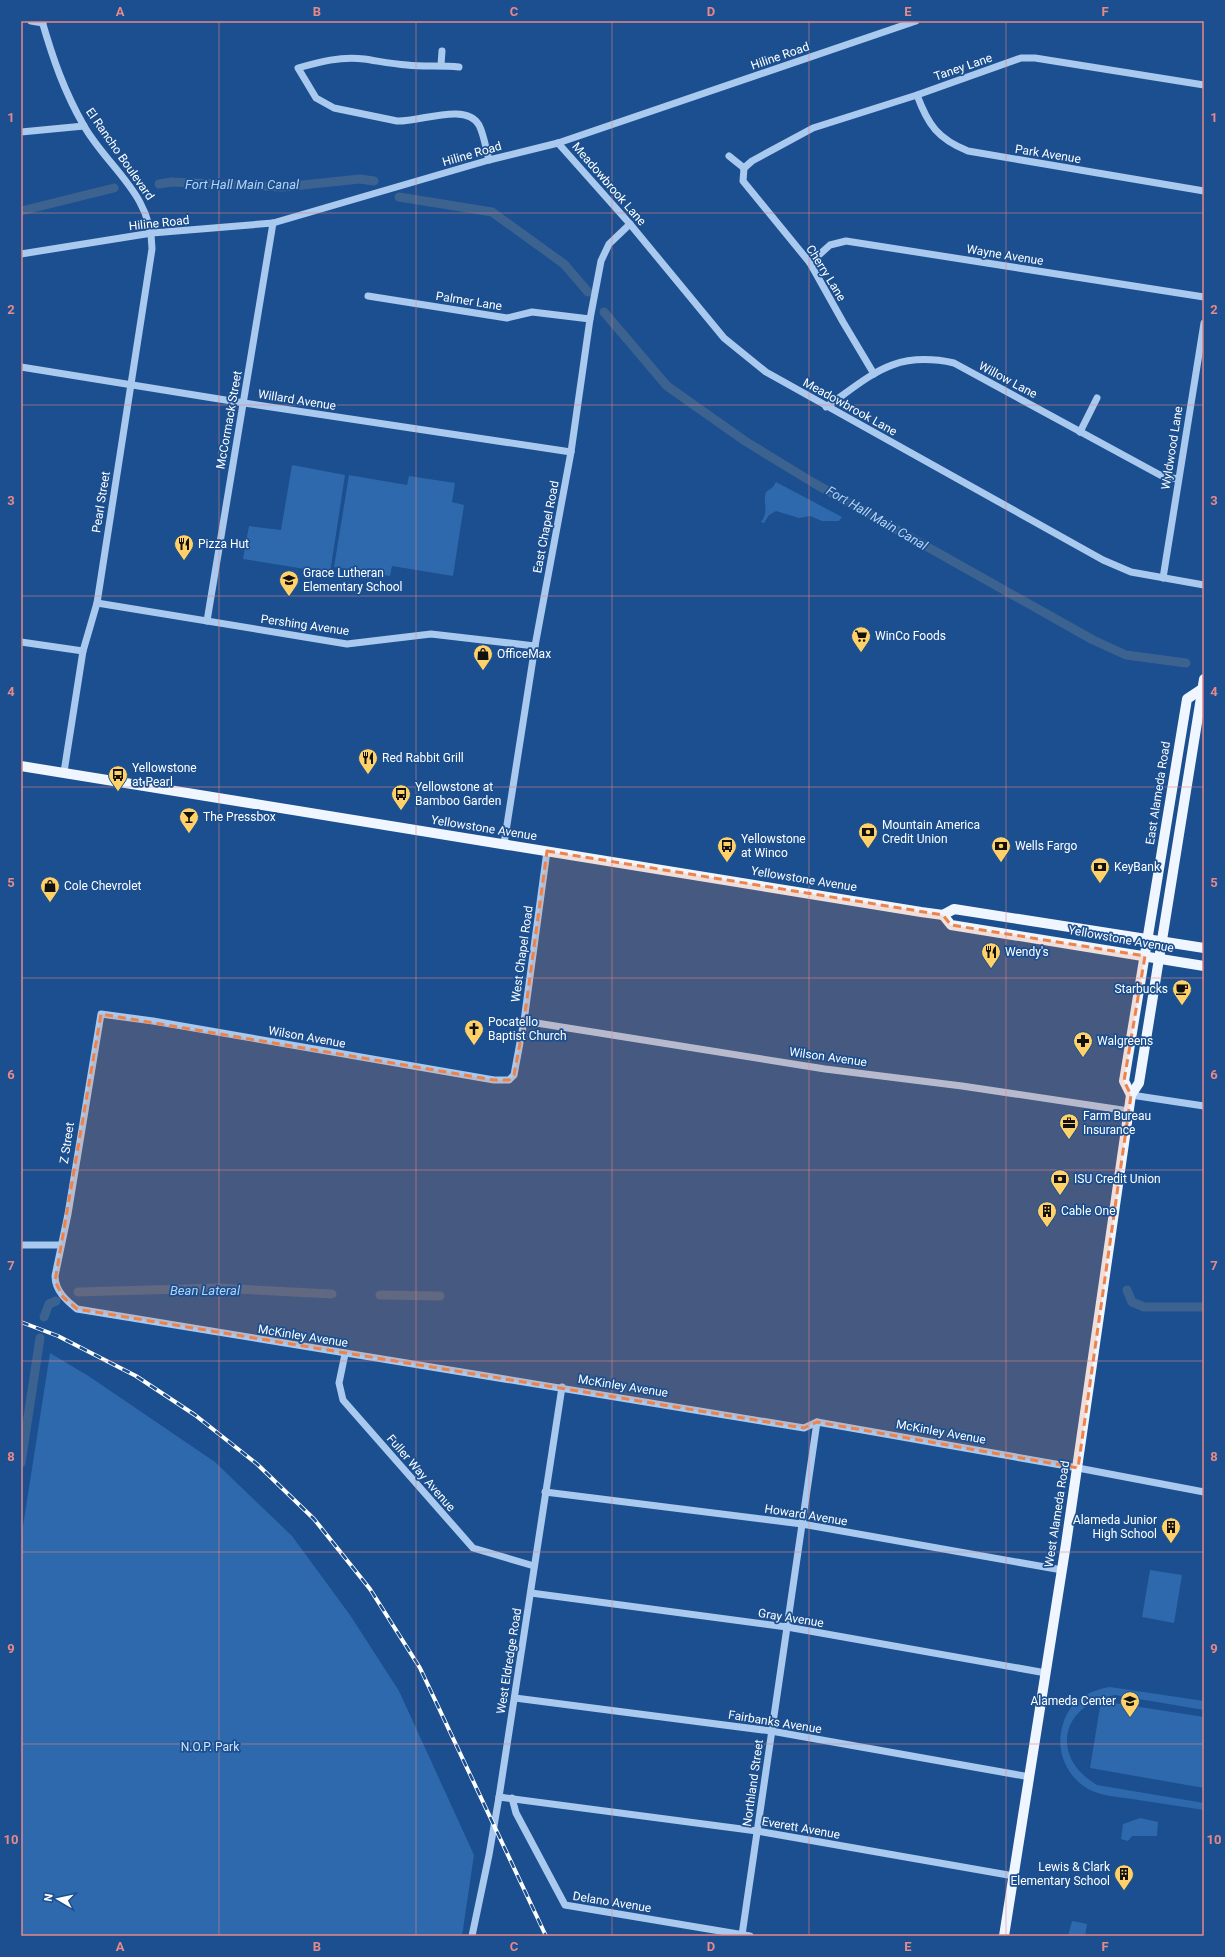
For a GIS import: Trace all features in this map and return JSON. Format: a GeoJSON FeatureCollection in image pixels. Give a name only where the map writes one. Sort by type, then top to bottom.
{"type":"FeatureCollection","features":[{"type":"Feature","properties":{"kind":"main road","name":"East Alameda Road"},"geometry":{"type":"LineString","coordinates":[[1145,956],[1187,699],[1203,684]]}},
{"type":"Feature","properties":{"kind":"main road","name":"East Alameda Road"},"geometry":{"type":"LineString","coordinates":[[1162,942],[1203,684]]}},
{"type":"Feature","properties":{"kind":"main road","name":"Yellowstone Avenue"},"geometry":{"type":"LineString","coordinates":[[21,766],[943,915],[954,909],[1204,948]]}},
{"type":"Feature","properties":{"kind":"main road","name":"Yellowstone Avenue"},"geometry":{"type":"LineString","coordinates":[[943,915],[951,925],[1204,966]]}},
{"type":"Feature","properties":{"kind":"main road","name":"West Alameda Road"},"geometry":{"type":"LineString","coordinates":[[1004,1936],[1078,1468],[1131,1095],[1139,1083],[1162,942]]}},
{"type":"Feature","properties":{"kind":"main road","name":"West Alameda Road"},"geometry":{"type":"LineString","coordinates":[[1131,1095],[1124,1081],[1145,956]]}},
{"type":"Feature","properties":{"kind":"street"},"geometry":{"type":"LineString","coordinates":[[30,21],[43,22]]}},
{"type":"Feature","properties":{"kind":"street","name":"Hiline Road"},"geometry":{"type":"LineString","coordinates":[[21,254],[152,233],[273,223],[489,160],[558,142],[916,21]]}},
{"type":"Feature","properties":{"kind":"street","name":"El Rancho Boulevard"},"geometry":{"type":"LineString","coordinates":[[43,22],[59,77],[84,126],[105,156],[128,182],[145,209],[152,233]]}},
{"type":"Feature","properties":{"kind":"street"},"geometry":{"type":"LineString","coordinates":[[441,65],[442,51]]}},
{"type":"Feature","properties":{"kind":"street","name":"Taney Lane"},"geometry":{"type":"LineString","coordinates":[[744,168],[752,161],[813,128],[917,95],[1021,58],[1035,58],[1204,85]]}},
{"type":"Feature","properties":{"kind":"street"},"geometry":{"type":"LineString","coordinates":[[459,67],[441,65],[420,66],[363,59],[344,59],[322,62],[298,68],[316,98],[334,108],[406,122],[458,113],[470,115],[479,125],[489,160]]}},
{"type":"Feature","properties":{"kind":"street","name":"Park Avenue"},"geometry":{"type":"LineString","coordinates":[[917,95],[924,116],[935,131],[951,144],[968,152],[1204,191]]}},
{"type":"Feature","properties":{"kind":"street"},"geometry":{"type":"LineString","coordinates":[[21,132],[84,126]]}},
{"type":"Feature","properties":{"kind":"street","name":"Meadowbrook Lane"},"geometry":{"type":"LineString","coordinates":[[558,142],[630,224],[724,338],[766,372],[826,407],[1103,560],[1131,572],[1204,585]]}},
{"type":"Feature","properties":{"kind":"street"},"geometry":{"type":"LineString","coordinates":[[729,156],[744,168]]}},
{"type":"Feature","properties":{"kind":"street","name":"Cherry Lane"},"geometry":{"type":"LineString","coordinates":[[744,168],[743,181],[810,263],[874,374]]}},
{"type":"Feature","properties":{"kind":"street","name":"McCormack Street"},"geometry":{"type":"LineString","coordinates":[[207,621],[273,223]]}},
{"type":"Feature","properties":{"kind":"street","name":"East Chapel Road"},"geometry":{"type":"LineString","coordinates":[[504,844],[535,646],[571,452],[590,319],[604,255],[609,244],[630,224]]}},
{"type":"Feature","properties":{"kind":"street","name":"Pearl Street"},"geometry":{"type":"LineString","coordinates":[[64,772],[83,651],[97,603],[152,248],[152,233]]}},
{"type":"Feature","properties":{"kind":"street","name":"Wayne Avenue"},"geometry":{"type":"LineString","coordinates":[[810,263],[830,245],[846,241],[1204,297]]}},
{"type":"Feature","properties":{"kind":"street","name":"Palmer Lane"},"geometry":{"type":"LineString","coordinates":[[368,296],[507,318],[532,312],[590,319]]}},
{"type":"Feature","properties":{"kind":"street","name":"Wyldwood Lane"},"geometry":{"type":"LineString","coordinates":[[1163,578],[1177,479],[1204,323]]}},
{"type":"Feature","properties":{"kind":"street","name":"Willow Lane"},"geometry":{"type":"LineString","coordinates":[[826,407],[888,366],[908,360],[933,359],[954,363],[1160,476],[1177,479]]}},
{"type":"Feature","properties":{"kind":"street","name":"Willard Avenue"},"geometry":{"type":"LineString","coordinates":[[21,369],[130,383],[244,403],[571,452]]}},
{"type":"Feature","properties":{"kind":"street"},"geometry":{"type":"LineString","coordinates":[[1080,432],[1097,398]]}},
{"type":"Feature","properties":{"kind":"street","name":"Pershing Avenue"},"geometry":{"type":"LineString","coordinates":[[97,603],[347,644],[431,634],[535,646]]}},
{"type":"Feature","properties":{"kind":"street"},"geometry":{"type":"LineString","coordinates":[[21,642],[83,651]]}},
{"type":"Feature","properties":{"kind":"street","name":"West Chapel Road"},"geometry":{"type":"LineString","coordinates":[[509,1080],[514,1075],[524,1021],[546,851]]}},
{"type":"Feature","properties":{"kind":"street","name":"Wilson Avenue"},"geometry":{"type":"LineString","coordinates":[[101,1014],[153,1021],[494,1080],[509,1080]]}},
{"type":"Feature","properties":{"kind":"street","name":"Z Street"},"geometry":{"type":"LineString","coordinates":[[55,1276],[60,1245],[68,1214],[101,1014]]}},
{"type":"Feature","properties":{"kind":"street","name":"Wilson Avenue"},"geometry":{"type":"LineString","coordinates":[[524,1021],[818,1068],[962,1086],[1129,1111]]}},
{"type":"Feature","properties":{"kind":"street"},"geometry":{"type":"LineString","coordinates":[[1131,1095],[1204,1106]]}},
{"type":"Feature","properties":{"kind":"street"},"geometry":{"type":"LineString","coordinates":[[21,1245],[60,1245]]}},
{"type":"Feature","properties":{"kind":"street","name":"McKinley Avenue"},"geometry":{"type":"LineString","coordinates":[[55,1276],[55,1281],[63,1297],[77,1309],[345,1354],[562,1387],[804,1428],[817,1422],[1204,1492]]}},
{"type":"Feature","properties":{"kind":"street","name":"Fuller Way Avenue"},"geometry":{"type":"LineString","coordinates":[[345,1354],[339,1383],[343,1400],[473,1548],[534,1566]]}},
{"type":"Feature","properties":{"kind":"street","name":"West Eldredge Road"},"geometry":{"type":"LineString","coordinates":[[472,1936],[489,1855],[499,1797],[562,1387]]}},
{"type":"Feature","properties":{"kind":"street","name":"Northland Street"},"geometry":{"type":"LineString","coordinates":[[742,1935],[817,1422]]}},
{"type":"Feature","properties":{"kind":"street","name":"Howard Avenue"},"geometry":{"type":"LineString","coordinates":[[546,1492],[802,1524],[1062,1570]]}},
{"type":"Feature","properties":{"kind":"street","name":"Gray Avenue"},"geometry":{"type":"LineString","coordinates":[[531,1593],[787,1627],[1046,1673]]}},
{"type":"Feature","properties":{"kind":"street","name":"Fairbanks Avenue"},"geometry":{"type":"LineString","coordinates":[[515,1698],[772,1732],[1030,1777]]}},
{"type":"Feature","properties":{"kind":"street","name":"Everett Avenue"},"geometry":{"type":"LineString","coordinates":[[499,1797],[757,1831],[1014,1876]]}},
{"type":"Feature","properties":{"kind":"street","name":"Delano Avenue"},"geometry":{"type":"LineString","coordinates":[[512,1798],[516,1813],[564,1905],[750,1936]]}},
{"type":"Feature","properties":{"kind":"highlighted area"},"geometry":{"type":"Polygon","coordinates":[[[547,851],[943,915],[951,925],[1145,956],[1124,1081],[1131,1095],[1078,1468],[817,1422],[804,1428],[77,1309],[63,1297],[55,1281],[101,1014],[494,1080],[509,1080],[514,1075],[524,1021],[547,851]]]}},
{"type":"Feature","properties":{"kind":"green space"},"geometry":{"type":"Polygon","coordinates":[[[292,465],[345,475],[330,573],[243,559],[249,526],[281,530],[292,465]]]}},
{"type":"Feature","properties":{"kind":"green space"},"geometry":{"type":"Polygon","coordinates":[[[349,475],[407,485],[409,476],[455,483],[452,502],[464,505],[453,576],[392,566],[390,576],[334,567],[349,475]]]}},
{"type":"Feature","properties":{"kind":"green space"},"geometry":{"type":"Polygon","coordinates":[[[776,482],[842,517],[839,521],[822,521],[810,516],[799,518],[776,511],[769,515],[764,523],[761,522],[765,514],[766,492],[773,487],[776,482]]]}},
{"type":"Feature","properties":{"kind":"green space","name":"N.O.P. Park"},"geometry":{"type":"Polygon","coordinates":[[[50,1353],[90,1377],[215,1462],[292,1536],[350,1615],[399,1691],[474,1855],[462,1936],[21,1936],[21,1539],[50,1353]]]}},
{"type":"Feature","properties":{"kind":"green space"},"geometry":{"type":"Polygon","coordinates":[[[1150,1570],[1182,1575],[1174,1623],[1142,1617],[1150,1570]]]}},
{"type":"Feature","properties":{"kind":"green space"},"geometry":{"type":"Polygon","coordinates":[[[1110,1687],[1204,1701],[1204,1710],[1115,1695],[1097,1700],[1083,1709],[1073,1720],[1068,1733],[1067,1747],[1072,1760],[1082,1773],[1097,1785],[1204,1803],[1204,1810],[1104,1795],[1088,1789],[1073,1776],[1064,1761],[1061,1752],[1061,1733],[1066,1716],[1080,1698],[1094,1691],[1110,1687]]]}},
{"type":"Feature","properties":{"kind":"green space"},"geometry":{"type":"Polygon","coordinates":[[[1101,1701],[1204,1717],[1204,1788],[1090,1768],[1101,1701]]]}},
{"type":"Feature","properties":{"kind":"green space"},"geometry":{"type":"Polygon","coordinates":[[[1140,1818],[1158,1822],[1157,1836],[1132,1836],[1128,1841],[1121,1839],[1123,1824],[1140,1818]]]}},
{"type":"Feature","properties":{"kind":"green space"},"geometry":{"type":"Polygon","coordinates":[[[1072,1921],[1087,1924],[1085,1936],[1068,1936],[1072,1921]]]}},
{"type":"Feature","properties":{"kind":"waterway","name":"Fort Hall Main Canal"},"geometry":{"type":"LineString","coordinates":[[159,184],[172,182],[283,187],[360,179],[374,181]]}},
{"type":"Feature","properties":{"kind":"waterway","name":"Fort Hall Main Canal"},"geometry":{"type":"LineString","coordinates":[[21,211],[114,188]]}},
{"type":"Feature","properties":{"kind":"waterway","name":"Fort Hall Main Canal"},"geometry":{"type":"LineString","coordinates":[[399,197],[492,212],[564,264],[588,292]]}},
{"type":"Feature","properties":{"kind":"waterway","name":"Fort Hall Main Canal"},"geometry":{"type":"LineString","coordinates":[[604,312],[667,386],[745,441],[812,482],[1093,640],[1126,655],[1186,663]]}},
{"type":"Feature","properties":{"kind":"waterway","name":"Bean Lateral"},"geometry":{"type":"LineString","coordinates":[[78,1292],[218,1288],[332,1294]]}},
{"type":"Feature","properties":{"kind":"waterway"},"geometry":{"type":"LineString","coordinates":[[1127,1290],[1132,1302],[1144,1307],[1204,1307]]}},
{"type":"Feature","properties":{"kind":"waterway","name":"Bean Lateral"},"geometry":{"type":"LineString","coordinates":[[380,1295],[440,1296]]}},
{"type":"Feature","properties":{"kind":"waterway","name":"Bean Lateral"},"geometry":{"type":"LineString","coordinates":[[44,1317],[49,1304],[56,1301]]}},
{"type":"Feature","properties":{"kind":"waterway","name":"Bean Lateral"},"geometry":{"type":"LineString","coordinates":[[21,1463],[40,1338]]}},
{"type":"Feature","properties":{"kind":"railway"},"geometry":{"type":"LineString","coordinates":[[21,1322],[58,1336],[136,1376],[195,1415],[257,1464],[314,1519],[370,1589],[420,1668],[546,1936]]}},
{"type":"Feature","properties":{"kind":"place","name":"Pizza Hut"},"geometry":{"type":"Point","coordinates":[184,561]}},
{"type":"Feature","properties":{"kind":"place","name":"Grace Lutheran Elementary School"},"geometry":{"type":"Point","coordinates":[289,597]}},
{"type":"Feature","properties":{"kind":"place","name":"WinCo Foods"},"geometry":{"type":"Point","coordinates":[861,653]}},
{"type":"Feature","properties":{"kind":"place","name":"OfficeMax"},"geometry":{"type":"Point","coordinates":[483,671]}},
{"type":"Feature","properties":{"kind":"place","name":"Red Rabbit Grill"},"geometry":{"type":"Point","coordinates":[368,775]}},
{"type":"Feature","properties":{"kind":"place","name":"Yellowstone at Pearl"},"geometry":{"type":"Point","coordinates":[118,792]}},
{"type":"Feature","properties":{"kind":"place","name":"Yellowstone at Bamboo Garden"},"geometry":{"type":"Point","coordinates":[401,811]}},
{"type":"Feature","properties":{"kind":"place","name":"The Pressbox"},"geometry":{"type":"Point","coordinates":[189,834]}},
{"type":"Feature","properties":{"kind":"place","name":"Mountain America Credit Union"},"geometry":{"type":"Point","coordinates":[868,849]}},
{"type":"Feature","properties":{"kind":"place","name":"Yellowstone at Winco"},"geometry":{"type":"Point","coordinates":[727,863]}},
{"type":"Feature","properties":{"kind":"place","name":"Wells Fargo"},"geometry":{"type":"Point","coordinates":[1001,863]}},
{"type":"Feature","properties":{"kind":"place","name":"KeyBank"},"geometry":{"type":"Point","coordinates":[1100,884]}},
{"type":"Feature","properties":{"kind":"place","name":"Cole Chevrolet"},"geometry":{"type":"Point","coordinates":[50,903]}},
{"type":"Feature","properties":{"kind":"place","name":"Wendy's"},"geometry":{"type":"Point","coordinates":[991,969]}},
{"type":"Feature","properties":{"kind":"place","name":"Starbucks"},"geometry":{"type":"Point","coordinates":[1182,1006]}},
{"type":"Feature","properties":{"kind":"place","name":"Pocatello Baptist Church"},"geometry":{"type":"Point","coordinates":[474,1046]}},
{"type":"Feature","properties":{"kind":"place","name":"Walgreens"},"geometry":{"type":"Point","coordinates":[1083,1058]}},
{"type":"Feature","properties":{"kind":"place","name":"Farm Bureau Insurance"},"geometry":{"type":"Point","coordinates":[1069,1140]}},
{"type":"Feature","properties":{"kind":"place","name":"ISU Credit Union"},"geometry":{"type":"Point","coordinates":[1060,1196]}},
{"type":"Feature","properties":{"kind":"place","name":"Cable One"},"geometry":{"type":"Point","coordinates":[1047,1228]}},
{"type":"Feature","properties":{"kind":"place","name":"Alameda Junior High School"},"geometry":{"type":"Point","coordinates":[1171,1544]}},
{"type":"Feature","properties":{"kind":"place","name":"Alameda Center"},"geometry":{"type":"Point","coordinates":[1130,1718]}},
{"type":"Feature","properties":{"kind":"place","name":"Lewis & Clark Elementary School"},"geometry":{"type":"Point","coordinates":[1124,1891]}}]}
